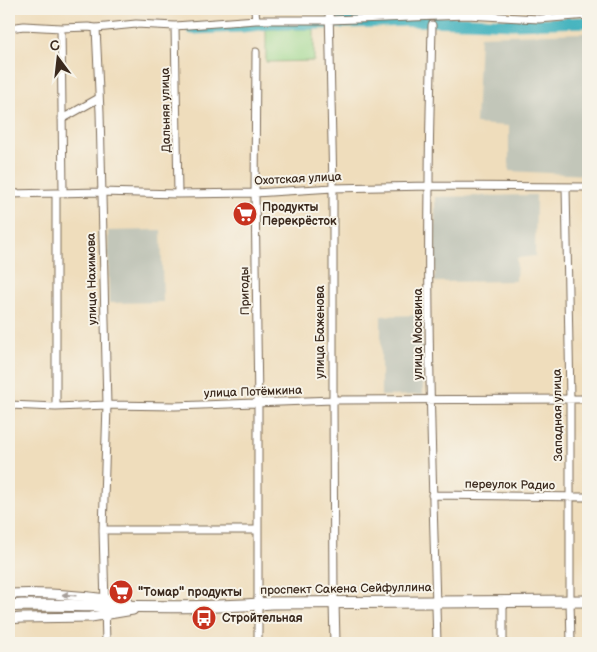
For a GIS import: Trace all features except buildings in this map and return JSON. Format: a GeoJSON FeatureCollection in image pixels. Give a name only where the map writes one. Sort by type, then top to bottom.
{"type":"FeatureCollection","features":[{"type":"Feature","properties":{"kind":"main road","name":"проспект Сакена Сейфуллина"},"geometry":{"type":"LineString","coordinates":[[9,606],[242,606],[334,602],[588,601]]}},
{"type":"Feature","properties":{"kind":"street"},"geometry":{"type":"LineString","coordinates":[[254,9],[256,20]]}},
{"type":"Feature","properties":{"kind":"street","name":"улица Баженова"},"geometry":{"type":"LineString","coordinates":[[329,9],[333,188],[335,643]]}},
{"type":"Feature","properties":{"kind":"street"},"geometry":{"type":"LineString","coordinates":[[9,28],[24,26],[96,28],[136,24],[175,26],[256,20],[329,20],[467,15],[539,19],[575,12],[588,16]]}},
{"type":"Feature","properties":{"kind":"street","name":"улица Москвина"},"geometry":{"type":"LineString","coordinates":[[432,25],[428,186],[430,400],[437,643]]}},
{"type":"Feature","properties":{"kind":"street","name":"Дальняя улица"},"geometry":{"type":"LineString","coordinates":[[175,26],[178,194]]}},
{"type":"Feature","properties":{"kind":"street"},"geometry":{"type":"LineString","coordinates":[[56,407],[62,28]]}},
{"type":"Feature","properties":{"kind":"street","name":"улица Нахимова"},"geometry":{"type":"LineString","coordinates":[[96,28],[107,405],[103,530],[106,643]]}},
{"type":"Feature","properties":{"kind":"street","name":"Пригоды"},"geometry":{"type":"LineString","coordinates":[[256,52],[258,643]]}},
{"type":"Feature","properties":{"kind":"street"},"geometry":{"type":"LineString","coordinates":[[62,119],[99,98]]}},
{"type":"Feature","properties":{"kind":"street","name":"Охотская улица"},"geometry":{"type":"LineString","coordinates":[[9,194],[101,192],[255,193],[333,188],[428,186],[588,187]]}},
{"type":"Feature","properties":{"kind":"street","name":"Западная улица"},"geometry":{"type":"LineString","coordinates":[[566,187],[570,399],[571,643]]}},
{"type":"Feature","properties":{"kind":"street","name":"улица Потёмкина"},"geometry":{"type":"LineString","coordinates":[[9,406],[175,406],[333,400],[588,399]]}},
{"type":"Feature","properties":{"kind":"street","name":"переулок Радио"},"geometry":{"type":"LineString","coordinates":[[432,494],[588,498]]}},
{"type":"Feature","properties":{"kind":"street"},"geometry":{"type":"LineString","coordinates":[[103,530],[258,530]]}},
{"type":"Feature","properties":{"kind":"street"},"geometry":{"type":"LineString","coordinates":[[9,594],[68,595],[105,606]]}},
{"type":"Feature","properties":{"kind":"street"},"geometry":{"type":"LineString","coordinates":[[503,601],[503,643]]}},
{"type":"Feature","properties":{"kind":"street"},"geometry":{"type":"LineString","coordinates":[[9,619],[74,618],[105,606]]}},
{"type":"Feature","properties":{"kind":"shaded area"},"geometry":{"type":"Polygon","coordinates":[[[588,33],[588,175],[509,171],[509,126],[476,124],[480,36],[588,33]]]}},
{"type":"Feature","properties":{"kind":"shaded area"},"geometry":{"type":"Polygon","coordinates":[[[536,195],[535,256],[517,258],[516,281],[435,282],[435,197],[536,195]]]}},
{"type":"Feature","properties":{"kind":"shaded area"},"geometry":{"type":"Polygon","coordinates":[[[161,230],[163,302],[109,303],[108,231],[161,230]]]}},
{"type":"Feature","properties":{"kind":"shaded area"},"geometry":{"type":"Polygon","coordinates":[[[423,315],[423,395],[381,396],[381,316],[423,315]]]}},
{"type":"Feature","properties":{"kind":"green space"},"geometry":{"type":"Polygon","coordinates":[[[266,29],[314,29],[314,61],[266,62],[266,29]]]}},
{"type":"Feature","properties":{"kind":"waterway"},"geometry":{"type":"LineString","coordinates":[[192,29],[269,24],[410,21],[512,24],[588,22]]}},
{"type":"Feature","properties":{"kind":"place","name":"Продукты Перекрёсток"},"geometry":{"type":"Point","coordinates":[245,214]}},
{"type":"Feature","properties":{"kind":"place","name":"\"Томар\" продукты"},"geometry":{"type":"Point","coordinates":[121,592]}},
{"type":"Feature","properties":{"kind":"place","name":"Стройтельная"},"geometry":{"type":"Point","coordinates":[204,618]}}]}
